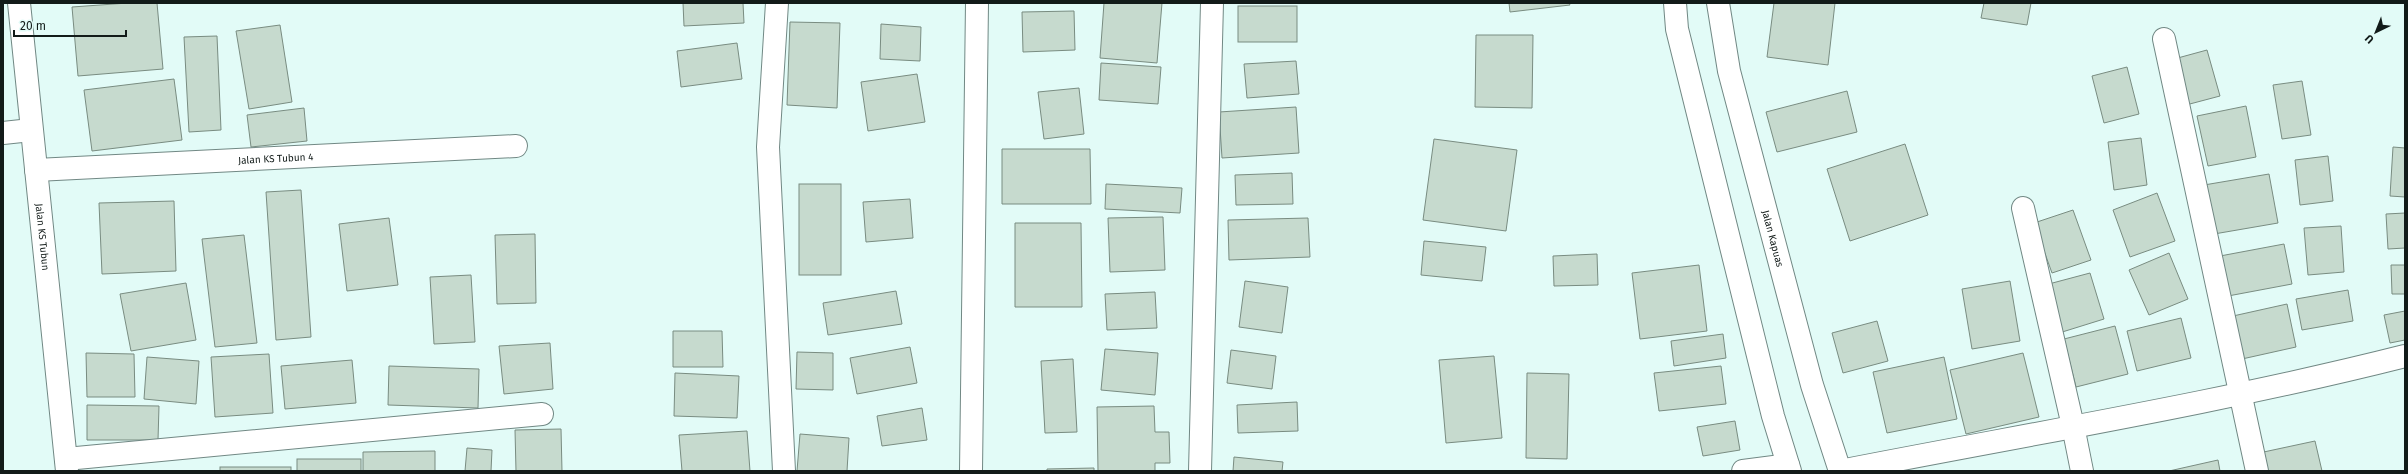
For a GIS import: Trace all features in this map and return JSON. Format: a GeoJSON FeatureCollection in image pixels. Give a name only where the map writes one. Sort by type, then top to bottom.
{"type":"FeatureCollection","features":[{"type":"Feature","properties":{"kind":"street","name":"Jalan KS Tubun"},"geometry":{"type":"LineString","coordinates":[[19,3],[67,465]]}},
{"type":"Feature","properties":{"kind":"street"},"geometry":{"type":"LineString","coordinates":[[777,3],[768,146],[784,471]]}},
{"type":"Feature","properties":{"kind":"street"},"geometry":{"type":"LineString","coordinates":[[971,471],[977,3]]}},
{"type":"Feature","properties":{"kind":"street"},"geometry":{"type":"LineString","coordinates":[[1200,471],[1212,3]]}},
{"type":"Feature","properties":{"kind":"street"},"geometry":{"type":"LineString","coordinates":[[1675,3],[1679,37],[1773,416],[1789,468],[1743,471]]}},
{"type":"Feature","properties":{"kind":"street","name":"Jalan Kapuas"},"geometry":{"type":"LineString","coordinates":[[1718,3],[1731,79],[1812,385],[1840,471]]}},
{"type":"Feature","properties":{"kind":"street"},"geometry":{"type":"LineString","coordinates":[[2164,39],[2242,393],[2257,471]]}},
{"type":"Feature","properties":{"kind":"street"},"geometry":{"type":"LineString","coordinates":[[3,133],[32,130]]}},
{"type":"Feature","properties":{"kind":"street","name":"Jalan KS Tubun 4"},"geometry":{"type":"LineString","coordinates":[[36,170],[516,146]]}},
{"type":"Feature","properties":{"kind":"street"},"geometry":{"type":"LineString","coordinates":[[2023,208],[2082,471]]}},
{"type":"Feature","properties":{"kind":"street"},"geometry":{"type":"LineString","coordinates":[[1840,471],[2242,393],[2324,376],[2405,356]]}},
{"type":"Feature","properties":{"kind":"street"},"geometry":{"type":"LineString","coordinates":[[67,465],[542,414]]}},
{"type":"Feature","properties":{"kind":"building"},"geometry":{"type":"Polygon","coordinates":[[[128,3],[157,3],[163,69],[78,76],[72,7],[128,3]]]}},
{"type":"Feature","properties":{"kind":"building"},"geometry":{"type":"Polygon","coordinates":[[[683,3],[743,3],[744,23],[684,26],[683,3]]]}},
{"type":"Feature","properties":{"kind":"building"},"geometry":{"type":"Polygon","coordinates":[[[1104,3],[1162,3],[1157,63],[1100,58],[1104,3]]]}},
{"type":"Feature","properties":{"kind":"building"},"geometry":{"type":"Polygon","coordinates":[[[1509,3],[1569,3],[1570,5],[1510,12],[1509,3]]]}},
{"type":"Feature","properties":{"kind":"building"},"geometry":{"type":"Polygon","coordinates":[[[1774,3],[1835,3],[1828,65],[1767,57],[1774,3]]]}},
{"type":"Feature","properties":{"kind":"building"},"geometry":{"type":"Polygon","coordinates":[[[1984,3],[2031,3],[2027,25],[1981,18],[1984,3]]]}},
{"type":"Feature","properties":{"kind":"building"},"geometry":{"type":"Polygon","coordinates":[[[1238,6],[1297,6],[1297,42],[1238,42],[1238,6]]]}},
{"type":"Feature","properties":{"kind":"building"},"geometry":{"type":"Polygon","coordinates":[[[1074,11],[1075,50],[1023,52],[1022,12],[1074,11]]]}},
{"type":"Feature","properties":{"kind":"building"},"geometry":{"type":"Polygon","coordinates":[[[790,22],[840,23],[837,108],[787,105],[790,22]]]}},
{"type":"Feature","properties":{"kind":"building"},"geometry":{"type":"Polygon","coordinates":[[[881,24],[921,27],[920,61],[880,59],[881,24]]]}},
{"type":"Feature","properties":{"kind":"building"},"geometry":{"type":"Polygon","coordinates":[[[280,25],[292,102],[249,109],[236,31],[280,25]]]}},
{"type":"Feature","properties":{"kind":"building"},"geometry":{"type":"Polygon","coordinates":[[[1476,35],[1533,35],[1532,108],[1475,107],[1476,35]]]}},
{"type":"Feature","properties":{"kind":"building"},"geometry":{"type":"Polygon","coordinates":[[[217,36],[221,130],[189,132],[184,37],[217,36]]]}},
{"type":"Feature","properties":{"kind":"building"},"geometry":{"type":"Polygon","coordinates":[[[737,43],[742,79],[681,87],[677,51],[737,43]]]}},
{"type":"Feature","properties":{"kind":"building"},"geometry":{"type":"Polygon","coordinates":[[[2207,50],[2220,96],[2186,105],[2174,59],[2207,50]]]}},
{"type":"Feature","properties":{"kind":"building"},"geometry":{"type":"Polygon","coordinates":[[[1296,61],[1299,94],[1247,98],[1244,64],[1296,61]]]}},
{"type":"Feature","properties":{"kind":"building"},"geometry":{"type":"Polygon","coordinates":[[[1101,63],[1161,67],[1158,104],[1099,100],[1101,63]]]}},
{"type":"Feature","properties":{"kind":"building"},"geometry":{"type":"Polygon","coordinates":[[[2127,67],[2139,114],[2104,123],[2092,76],[2127,67]]]}},
{"type":"Feature","properties":{"kind":"building"},"geometry":{"type":"Polygon","coordinates":[[[917,74],[925,122],[868,131],[861,82],[917,74]]]}},
{"type":"Feature","properties":{"kind":"building"},"geometry":{"type":"Polygon","coordinates":[[[174,79],[182,140],[92,151],[84,90],[174,79]]]}},
{"type":"Feature","properties":{"kind":"building"},"geometry":{"type":"Polygon","coordinates":[[[2302,81],[2311,135],[2282,139],[2273,85],[2302,81]]]}},
{"type":"Feature","properties":{"kind":"building"},"geometry":{"type":"Polygon","coordinates":[[[1079,88],[1084,134],[1044,139],[1038,92],[1079,88]]]}},
{"type":"Feature","properties":{"kind":"building"},"geometry":{"type":"Polygon","coordinates":[[[1847,91],[1857,132],[1777,152],[1766,112],[1847,91]]]}},
{"type":"Feature","properties":{"kind":"building"},"geometry":{"type":"Polygon","coordinates":[[[2246,106],[2256,157],[2208,166],[2197,116],[2246,106]]]}},
{"type":"Feature","properties":{"kind":"building"},"geometry":{"type":"Polygon","coordinates":[[[1296,107],[1299,153],[1222,158],[1219,112],[1296,107]]]}},
{"type":"Feature","properties":{"kind":"building"},"geometry":{"type":"Polygon","coordinates":[[[304,108],[307,141],[251,147],[247,115],[304,108]]]}},
{"type":"Feature","properties":{"kind":"building"},"geometry":{"type":"Polygon","coordinates":[[[2141,138],[2147,185],[2114,190],[2108,142],[2141,138]]]}},
{"type":"Feature","properties":{"kind":"building"},"geometry":{"type":"Polygon","coordinates":[[[1434,139],[1517,150],[1506,231],[1423,220],[1434,139]]]}},
{"type":"Feature","properties":{"kind":"building"},"geometry":{"type":"Polygon","coordinates":[[[1905,144],[1928,215],[1850,241],[1827,169],[1905,144]]]}},
{"type":"Feature","properties":{"kind":"building"},"geometry":{"type":"Polygon","coordinates":[[[2393,147],[2405,148],[2405,197],[2390,196],[2393,147]]]}},
{"type":"Feature","properties":{"kind":"building"},"geometry":{"type":"Polygon","coordinates":[[[1002,149],[1090,149],[1091,204],[1002,204],[1002,149]]]}},
{"type":"Feature","properties":{"kind":"building"},"geometry":{"type":"Polygon","coordinates":[[[2328,156],[2333,201],[2300,205],[2295,160],[2328,156]]]}},
{"type":"Feature","properties":{"kind":"building"},"geometry":{"type":"Polygon","coordinates":[[[1292,173],[1293,204],[1236,205],[1235,175],[1292,173]]]}},
{"type":"Feature","properties":{"kind":"building"},"geometry":{"type":"Polygon","coordinates":[[[2269,174],[2278,223],[2214,234],[2204,185],[2269,174]]]}},
{"type":"Feature","properties":{"kind":"building"},"geometry":{"type":"Polygon","coordinates":[[[799,184],[841,184],[841,275],[799,275],[799,184]]]}},
{"type":"Feature","properties":{"kind":"building"},"geometry":{"type":"Polygon","coordinates":[[[1106,184],[1182,188],[1180,213],[1105,209],[1106,184]]]}},
{"type":"Feature","properties":{"kind":"building"},"geometry":{"type":"Polygon","coordinates":[[[301,190],[311,337],[276,340],[266,192],[301,190]]]}},
{"type":"Feature","properties":{"kind":"building"},"geometry":{"type":"Polygon","coordinates":[[[2157,193],[2175,241],[2130,257],[2113,210],[2157,193]]]}},
{"type":"Feature","properties":{"kind":"building"},"geometry":{"type":"Polygon","coordinates":[[[910,199],[913,238],[866,242],[863,202],[910,199]]]}},
{"type":"Feature","properties":{"kind":"building"},"geometry":{"type":"Polygon","coordinates":[[[174,201],[176,271],[102,274],[99,203],[174,201]]]}},
{"type":"Feature","properties":{"kind":"building"},"geometry":{"type":"Polygon","coordinates":[[[2073,210],[2091,260],[2052,273],[2034,223],[2073,210]]]}},
{"type":"Feature","properties":{"kind":"building"},"geometry":{"type":"Polygon","coordinates":[[[2405,213],[2405,248],[2388,249],[2386,214],[2405,213]]]}},
{"type":"Feature","properties":{"kind":"building"},"geometry":{"type":"Polygon","coordinates":[[[1163,217],[1165,270],[1110,272],[1108,218],[1163,217]]]}},
{"type":"Feature","properties":{"kind":"building"},"geometry":{"type":"Polygon","coordinates":[[[389,218],[398,285],[347,291],[339,224],[389,218]]]}},
{"type":"Feature","properties":{"kind":"building"},"geometry":{"type":"Polygon","coordinates":[[[1308,218],[1310,257],[1229,260],[1228,220],[1308,218]]]}},
{"type":"Feature","properties":{"kind":"building"},"geometry":{"type":"Polygon","coordinates":[[[1015,223],[1081,223],[1082,307],[1015,307],[1015,223]]]}},
{"type":"Feature","properties":{"kind":"building"},"geometry":{"type":"Polygon","coordinates":[[[2341,226],[2344,272],[2308,275],[2304,228],[2341,226]]]}},
{"type":"Feature","properties":{"kind":"building"},"geometry":{"type":"Polygon","coordinates":[[[535,234],[536,303],[497,304],[495,235],[535,234]]]}},
{"type":"Feature","properties":{"kind":"building"},"geometry":{"type":"Polygon","coordinates":[[[244,235],[257,343],[215,347],[202,239],[244,235]]]}},
{"type":"Feature","properties":{"kind":"building"},"geometry":{"type":"Polygon","coordinates":[[[1424,241],[1486,247],[1482,281],[1421,275],[1424,241]]]}},
{"type":"Feature","properties":{"kind":"building"},"geometry":{"type":"Polygon","coordinates":[[[2284,244],[2292,284],[2228,296],[2220,256],[2284,244]]]}},
{"type":"Feature","properties":{"kind":"building"},"geometry":{"type":"Polygon","coordinates":[[[2169,253],[2188,299],[2149,315],[2129,270],[2169,253]]]}},
{"type":"Feature","properties":{"kind":"building"},"geometry":{"type":"Polygon","coordinates":[[[1597,254],[1598,285],[1554,286],[1553,256],[1597,254]]]}},
{"type":"Feature","properties":{"kind":"building"},"geometry":{"type":"Polygon","coordinates":[[[1699,265],[1707,331],[1640,339],[1632,273],[1699,265]]]}},
{"type":"Feature","properties":{"kind":"building"},"geometry":{"type":"Polygon","coordinates":[[[2391,265],[2405,265],[2405,294],[2392,294],[2391,265]]]}},
{"type":"Feature","properties":{"kind":"building"},"geometry":{"type":"Polygon","coordinates":[[[2090,273],[2104,319],[2059,333],[2045,285],[2090,273]]]}},
{"type":"Feature","properties":{"kind":"building"},"geometry":{"type":"Polygon","coordinates":[[[471,275],[475,342],[434,344],[430,277],[471,275]]]}},
{"type":"Feature","properties":{"kind":"building"},"geometry":{"type":"Polygon","coordinates":[[[1245,281],[1288,287],[1282,333],[1239,327],[1245,281]]]}},
{"type":"Feature","properties":{"kind":"building"},"geometry":{"type":"Polygon","coordinates":[[[2010,281],[2020,341],[1972,349],[1962,289],[2010,281]]]}},
{"type":"Feature","properties":{"kind":"building"},"geometry":{"type":"Polygon","coordinates":[[[186,283],[196,340],[131,351],[120,294],[186,283]]]}},
{"type":"Feature","properties":{"kind":"building"},"geometry":{"type":"Polygon","coordinates":[[[2348,290],[2353,321],[2302,330],[2296,299],[2348,290]]]}},
{"type":"Feature","properties":{"kind":"building"},"geometry":{"type":"Polygon","coordinates":[[[896,291],[902,324],[828,335],[823,303],[896,291]]]}},
{"type":"Feature","properties":{"kind":"building"},"geometry":{"type":"Polygon","coordinates":[[[1155,292],[1157,328],[1107,330],[1105,294],[1155,292]]]}},
{"type":"Feature","properties":{"kind":"building"},"geometry":{"type":"Polygon","coordinates":[[[2287,304],[2296,347],[2242,359],[2233,316],[2287,304]]]}},
{"type":"Feature","properties":{"kind":"building"},"geometry":{"type":"Polygon","coordinates":[[[2405,311],[2405,340],[2390,343],[2384,315],[2405,311]]]}},
{"type":"Feature","properties":{"kind":"building"},"geometry":{"type":"Polygon","coordinates":[[[2181,318],[2191,358],[2137,371],[2127,331],[2181,318]]]}},
{"type":"Feature","properties":{"kind":"building"},"geometry":{"type":"Polygon","coordinates":[[[1877,321],[1888,361],[1843,373],[1832,333],[1877,321]]]}},
{"type":"Feature","properties":{"kind":"building"},"geometry":{"type":"Polygon","coordinates":[[[2115,326],[2128,374],[2076,387],[2064,339],[2115,326]]]}},
{"type":"Feature","properties":{"kind":"building"},"geometry":{"type":"Polygon","coordinates":[[[673,331],[722,331],[723,367],[673,367],[673,331]]]}},
{"type":"Feature","properties":{"kind":"building"},"geometry":{"type":"Polygon","coordinates":[[[1723,334],[1726,358],[1674,366],[1671,341],[1723,334]]]}},
{"type":"Feature","properties":{"kind":"building"},"geometry":{"type":"Polygon","coordinates":[[[550,343],[553,389],[504,394],[499,346],[550,343]]]}},
{"type":"Feature","properties":{"kind":"building"},"geometry":{"type":"Polygon","coordinates":[[[910,347],[917,383],[857,394],[850,358],[910,347]]]}},
{"type":"Feature","properties":{"kind":"building"},"geometry":{"type":"Polygon","coordinates":[[[1105,349],[1158,353],[1155,395],[1101,390],[1105,349]]]}},
{"type":"Feature","properties":{"kind":"building"},"geometry":{"type":"Polygon","coordinates":[[[1231,350],[1276,356],[1272,389],[1227,383],[1231,350]]]}},
{"type":"Feature","properties":{"kind":"building"},"geometry":{"type":"Polygon","coordinates":[[[797,352],[833,353],[833,390],[796,389],[797,352]]]}},
{"type":"Feature","properties":{"kind":"building"},"geometry":{"type":"Polygon","coordinates":[[[86,353],[134,354],[135,397],[87,397],[86,353]]]}},
{"type":"Feature","properties":{"kind":"building"},"geometry":{"type":"Polygon","coordinates":[[[2023,353],[2039,417],[1966,434],[1950,370],[2023,353]]]}},
{"type":"Feature","properties":{"kind":"building"},"geometry":{"type":"Polygon","coordinates":[[[269,354],[273,413],[215,417],[211,357],[269,354]]]}},
{"type":"Feature","properties":{"kind":"building"},"geometry":{"type":"Polygon","coordinates":[[[1494,356],[1502,438],[1446,443],[1439,360],[1494,356]]]}},
{"type":"Feature","properties":{"kind":"building"},"geometry":{"type":"Polygon","coordinates":[[[147,357],[199,361],[196,404],[144,399],[147,357]]]}},
{"type":"Feature","properties":{"kind":"building"},"geometry":{"type":"Polygon","coordinates":[[[1944,357],[1957,419],[1887,433],[1873,372],[1944,357]]]}},
{"type":"Feature","properties":{"kind":"building"},"geometry":{"type":"Polygon","coordinates":[[[1073,359],[1077,432],[1045,433],[1041,361],[1073,359]]]}},
{"type":"Feature","properties":{"kind":"building"},"geometry":{"type":"Polygon","coordinates":[[[352,360],[356,403],[285,409],[281,366],[352,360]]]}},
{"type":"Feature","properties":{"kind":"building"},"geometry":{"type":"Polygon","coordinates":[[[389,366],[479,369],[478,408],[388,405],[389,366]]]}},
{"type":"Feature","properties":{"kind":"building"},"geometry":{"type":"Polygon","coordinates":[[[1721,366],[1726,404],[1659,411],[1654,373],[1721,366]]]}},
{"type":"Feature","properties":{"kind":"building"},"geometry":{"type":"Polygon","coordinates":[[[675,373],[739,376],[737,418],[674,416],[675,373]]]}},
{"type":"Feature","properties":{"kind":"building"},"geometry":{"type":"Polygon","coordinates":[[[1527,373],[1569,374],[1567,459],[1526,458],[1527,373]]]}},
{"type":"Feature","properties":{"kind":"building"},"geometry":{"type":"Polygon","coordinates":[[[1297,402],[1298,431],[1238,433],[1237,405],[1297,402]]]}},
{"type":"Feature","properties":{"kind":"building"},"geometry":{"type":"Polygon","coordinates":[[[87,405],[159,406],[158,440],[87,440],[87,405]]]}},
{"type":"Feature","properties":{"kind":"building"},"geometry":{"type":"Polygon","coordinates":[[[1154,406],[1155,432],[1169,432],[1170,463],[1155,463],[1155,471],[1098,471],[1097,407],[1154,406]]]}},
{"type":"Feature","properties":{"kind":"building"},"geometry":{"type":"Polygon","coordinates":[[[922,408],[927,440],[882,446],[877,416],[922,408]]]}},
{"type":"Feature","properties":{"kind":"building"},"geometry":{"type":"Polygon","coordinates":[[[1735,421],[1740,450],[1703,456],[1697,427],[1735,421]]]}},
{"type":"Feature","properties":{"kind":"building"},"geometry":{"type":"Polygon","coordinates":[[[561,429],[562,471],[516,471],[515,430],[561,429]]]}},
{"type":"Feature","properties":{"kind":"building"},"geometry":{"type":"Polygon","coordinates":[[[747,431],[750,471],[682,471],[679,435],[747,431]]]}},
{"type":"Feature","properties":{"kind":"building"},"geometry":{"type":"Polygon","coordinates":[[[800,434],[849,438],[847,471],[797,471],[800,434]]]}},
{"type":"Feature","properties":{"kind":"building"},"geometry":{"type":"Polygon","coordinates":[[[2315,441],[2322,471],[2263,471],[2259,453],[2315,441]]]}},
{"type":"Feature","properties":{"kind":"building"},"geometry":{"type":"Polygon","coordinates":[[[467,448],[492,450],[491,471],[465,471],[467,448]]]}},
{"type":"Feature","properties":{"kind":"building"},"geometry":{"type":"Polygon","coordinates":[[[435,451],[435,471],[363,471],[363,452],[435,451]]]}},
{"type":"Feature","properties":{"kind":"building"},"geometry":{"type":"Polygon","coordinates":[[[1234,457],[1283,462],[1282,471],[1233,471],[1234,457]]]}},
{"type":"Feature","properties":{"kind":"building"},"geometry":{"type":"Polygon","coordinates":[[[297,459],[361,459],[361,471],[297,471],[297,459]]]}},
{"type":"Feature","properties":{"kind":"building"},"geometry":{"type":"Polygon","coordinates":[[[2218,460],[2220,471],[2169,471],[2218,460]]]}},
{"type":"Feature","properties":{"kind":"building"},"geometry":{"type":"Polygon","coordinates":[[[220,467],[291,467],[291,471],[220,471],[220,467]]]}},
{"type":"Feature","properties":{"kind":"building"},"geometry":{"type":"Polygon","coordinates":[[[1094,468],[1094,471],[1047,471],[1047,469],[1094,468]]]}}]}
